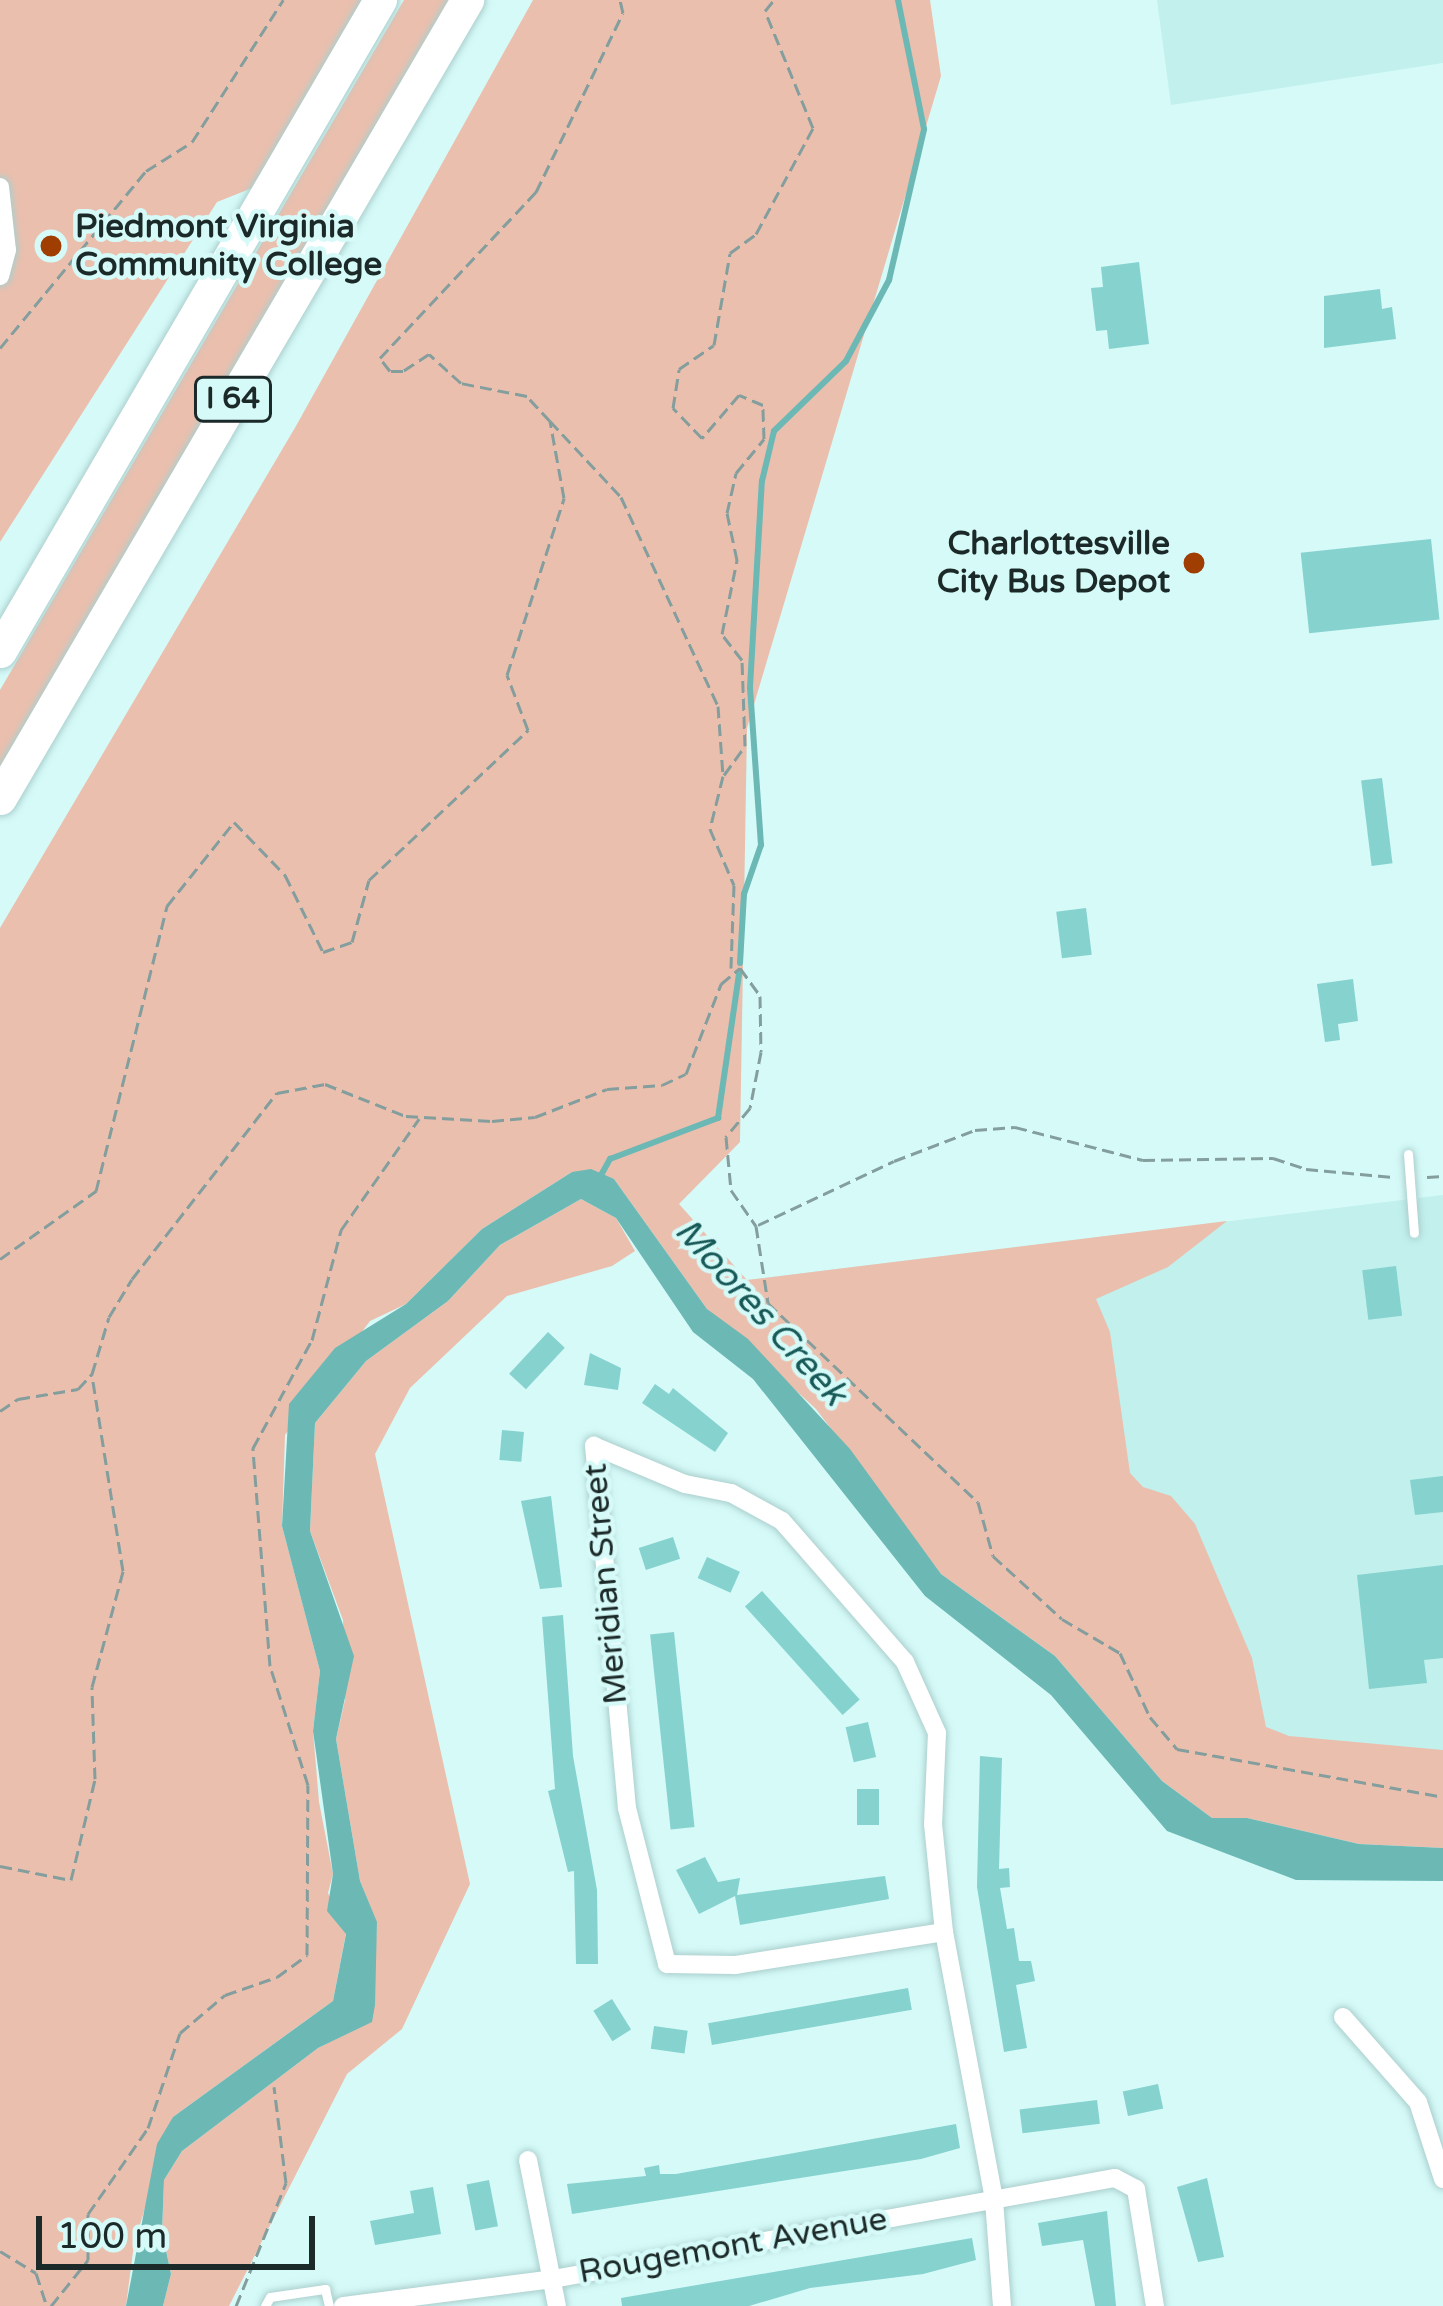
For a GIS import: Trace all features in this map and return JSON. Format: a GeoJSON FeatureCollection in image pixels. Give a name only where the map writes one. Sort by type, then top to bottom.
{"type":"FeatureCollection","features":[{"type":"Feature","properties":{"kind":"highway","name":"I 64"},"geometry":{"type":"LineString","coordinates":[[0,651],[380,0]]}},
{"type":"Feature","properties":{"kind":"highway","name":"I 64"},"geometry":{"type":"LineString","coordinates":[[0,798],[467,0]]}},
{"type":"Feature","properties":{"kind":"street"},"geometry":{"type":"LineString","coordinates":[[0,188],[7,250],[0,276]]}},
{"type":"Feature","properties":{"kind":"street","name":"Meridian Street"},"geometry":{"type":"LineString","coordinates":[[944,1932],[735,1965],[667,1964],[627,1808],[594,1446],[685,1484],[730,1493],[782,1521],[904,1662],[937,1733],[933,1824],[944,1932],[994,2200],[1002,2306]]}},
{"type":"Feature","properties":{"kind":"street"},"geometry":{"type":"LineString","coordinates":[[1343,2017],[1418,2102],[1443,2179]]}},
{"type":"Feature","properties":{"kind":"street"},"geometry":{"type":"LineString","coordinates":[[528,2160],[557,2306]]}},
{"type":"Feature","properties":{"kind":"street","name":"Rougemont Avenue"},"geometry":{"type":"LineString","coordinates":[[343,2306],[553,2279],[1123,2179],[1136,2189],[1155,2306]]}},
{"type":"Feature","properties":{"kind":"lane"},"geometry":{"type":"LineString","coordinates":[[1408,1154],[1414,1233]]}},
{"type":"Feature","properties":{"kind":"lane"},"geometry":{"type":"LineString","coordinates":[[265,2306],[270,2297],[325,2289],[329,2306]]}},
{"type":"Feature","properties":{"kind":"path"},"geometry":{"type":"LineString","coordinates":[[0,348],[146,171],[192,142],[283,0]]}},
{"type":"Feature","properties":{"kind":"path"},"geometry":{"type":"LineString","coordinates":[[0,1866],[71,1880],[95,1779],[92,1687],[123,1571],[92,1374],[109,1316],[132,1279],[277,1093],[325,1084],[371,1107],[421,1117],[536,1117],[607,1089],[662,1085],[686,1074],[731,970],[734,886],[710,829],[723,776],[718,706],[621,497],[527,395],[461,383],[429,354],[403,371],[390,371],[380,358],[536,192],[622,13],[620,0]]}},
{"type":"Feature","properties":{"kind":"path"},"geometry":{"type":"LineString","coordinates":[[723,776],[745,746],[742,661],[722,634],[737,560],[727,513],[736,472],[764,440],[763,405],[739,394],[702,438],[673,408],[679,369],[714,345],[730,253],[756,234],[813,128],[765,10],[775,0]]}},
{"type":"Feature","properties":{"kind":"path"},"geometry":{"type":"LineString","coordinates":[[0,1259],[96,1191],[167,906],[235,822],[285,874],[323,952],[352,942],[369,880],[528,730],[507,675],[564,498],[550,421]]}},
{"type":"Feature","properties":{"kind":"path"},"geometry":{"type":"LineString","coordinates":[[731,970],[753,977],[760,996],[750,1108],[727,1137],[731,1190],[756,1226],[768,1303],[978,1502],[993,1556],[1062,1619],[1120,1653],[1150,1717],[1177,1749],[1443,1797]]}},
{"type":"Feature","properties":{"kind":"path"},"geometry":{"type":"LineString","coordinates":[[0,2251],[35,2273],[49,2306],[88,2260],[88,2213],[148,2128],[180,2033],[225,1995],[277,1977],[307,1955],[313,1905],[308,1785],[269,1666],[253,1448],[312,1340],[341,1230],[421,1117]]}},
{"type":"Feature","properties":{"kind":"path"},"geometry":{"type":"LineString","coordinates":[[756,1226],[975,1130],[1015,1127],[1143,1160],[1273,1158],[1306,1169],[1443,1176]]}},
{"type":"Feature","properties":{"kind":"path"},"geometry":{"type":"LineString","coordinates":[[0,1411],[18,1399],[78,1389],[92,1374]]}},
{"type":"Feature","properties":{"kind":"path"},"geometry":{"type":"LineString","coordinates":[[236,2306],[286,2182],[274,2087]]}},
{"type":"Feature","properties":{"kind":"shaded area"},"geometry":{"type":"Polygon","coordinates":[[[0,0],[380,0],[277,178],[217,202],[0,542],[0,0]]]}},
{"type":"Feature","properties":{"kind":"shaded area"},"geometry":{"type":"Polygon","coordinates":[[[404,0],[457,0],[0,784],[0,690],[404,0]]]}},
{"type":"Feature","properties":{"kind":"shaded area"},"geometry":{"type":"Polygon","coordinates":[[[533,0],[930,0],[941,76],[747,728],[740,1142],[679,1204],[747,1280],[1227,1221],[1168,1267],[1096,1299],[1110,1332],[1130,1473],[1143,1487],[1171,1496],[1195,1524],[1252,1658],[1266,1727],[1289,1736],[1443,1750],[1443,1848],[1359,1844],[1247,1818],[1212,1818],[1162,1781],[1055,1656],[941,1574],[816,1409],[707,1309],[614,1179],[572,1172],[482,1229],[406,1304],[370,1321],[285,1435],[282,1526],[320,1671],[313,1731],[319,1802],[333,1874],[328,1893],[346,1933],[333,2001],[173,2117],[134,2244],[126,2306],[0,2306],[0,928],[296,426],[533,0]]]}},
{"type":"Feature","properties":{"kind":"shaded area"},"geometry":{"type":"Polygon","coordinates":[[[1157,0],[1443,0],[1443,63],[1171,105],[1157,0]]]}},
{"type":"Feature","properties":{"kind":"shaded area"},"geometry":{"type":"Polygon","coordinates":[[[591,1169],[614,1179],[707,1309],[748,1339],[850,1449],[941,1574],[1055,1656],[1162,1781],[1212,1818],[1247,1818],[1359,1844],[1443,1848],[1443,1881],[1296,1880],[1167,1831],[1051,1695],[925,1596],[753,1379],[693,1332],[616,1218],[581,1199],[500,1245],[448,1301],[366,1361],[315,1423],[310,1531],[354,1656],[336,1739],[360,1881],[377,1922],[372,2022],[318,2048],[182,2151],[164,2180],[162,2232],[171,2274],[163,2306],[126,2306],[157,2144],[173,2117],[333,2001],[346,1934],[327,1911],[333,1874],[313,1731],[320,1671],[282,1526],[289,1404],[335,1348],[406,1304],[482,1229],[572,1172],[591,1169]]]}},
{"type":"Feature","properties":{"kind":"shaded area"},"geometry":{"type":"Polygon","coordinates":[[[1443,1195],[1443,1824],[1362,1814],[747,1280],[1443,1195]]]}},
{"type":"Feature","properties":{"kind":"shaded area"},"geometry":{"type":"Polygon","coordinates":[[[581,1199],[616,1218],[635,1251],[612,1266],[507,1296],[410,1388],[375,1454],[470,1884],[402,2029],[347,2074],[229,2306],[163,2306],[171,2274],[162,2232],[164,2180],[182,2151],[318,2048],[371,2022],[377,1923],[360,1881],[336,1739],[345,1700],[343,1620],[310,1531],[315,1423],[366,1361],[448,1301],[500,1245],[581,1199]]]}},
{"type":"Feature","properties":{"kind":"building"},"geometry":{"type":"Polygon","coordinates":[[[1139,262],[1149,344],[1109,349],[1107,330],[1096,331],[1091,288],[1103,287],[1101,267],[1139,262]]]}},
{"type":"Feature","properties":{"kind":"building"},"geometry":{"type":"Polygon","coordinates":[[[1380,289],[1382,309],[1392,307],[1396,339],[1324,348],[1324,296],[1380,289]]]}},
{"type":"Feature","properties":{"kind":"building"},"geometry":{"type":"Polygon","coordinates":[[[1431,539],[1439,620],[1309,633],[1301,553],[1431,539]]]}},
{"type":"Feature","properties":{"kind":"building"},"geometry":{"type":"Polygon","coordinates":[[[1382,778],[1392,863],[1372,866],[1361,781],[1382,778]]]}},
{"type":"Feature","properties":{"kind":"building"},"geometry":{"type":"Polygon","coordinates":[[[1086,908],[1092,955],[1062,958],[1056,912],[1086,908]]]}},
{"type":"Feature","properties":{"kind":"building"},"geometry":{"type":"Polygon","coordinates":[[[1353,979],[1358,1021],[1338,1024],[1340,1040],[1325,1042],[1317,984],[1353,979]]]}},
{"type":"Feature","properties":{"kind":"building"},"geometry":{"type":"Polygon","coordinates":[[[1396,1266],[1402,1316],[1368,1320],[1362,1270],[1396,1266]]]}},
{"type":"Feature","properties":{"kind":"building"},"geometry":{"type":"Polygon","coordinates":[[[548,1332],[565,1348],[526,1389],[509,1374],[548,1332]]]}},
{"type":"Feature","properties":{"kind":"building"},"geometry":{"type":"Polygon","coordinates":[[[590,1353],[621,1368],[618,1390],[584,1385],[590,1353]]]}},
{"type":"Feature","properties":{"kind":"building"},"geometry":{"type":"Polygon","coordinates":[[[655,1384],[669,1394],[673,1388],[728,1433],[715,1452],[642,1403],[655,1384]]]}},
{"type":"Feature","properties":{"kind":"building"},"geometry":{"type":"Polygon","coordinates":[[[502,1430],[524,1432],[521,1462],[499,1460],[502,1430]]]}},
{"type":"Feature","properties":{"kind":"building"},"geometry":{"type":"Polygon","coordinates":[[[1443,1476],[1443,1512],[1415,1515],[1410,1480],[1443,1476]]]}},
{"type":"Feature","properties":{"kind":"building"},"geometry":{"type":"Polygon","coordinates":[[[551,1496],[562,1587],[540,1589],[521,1501],[551,1496]]]}},
{"type":"Feature","properties":{"kind":"building"},"geometry":{"type":"Polygon","coordinates":[[[673,1537],[680,1559],[646,1570],[639,1548],[673,1537]]]}},
{"type":"Feature","properties":{"kind":"building"},"geometry":{"type":"Polygon","coordinates":[[[707,1557],[740,1572],[731,1593],[698,1578],[707,1557]]]}},
{"type":"Feature","properties":{"kind":"building"},"geometry":{"type":"Polygon","coordinates":[[[1443,1565],[1443,1658],[1424,1660],[1427,1683],[1369,1689],[1357,1575],[1443,1565]]]}},
{"type":"Feature","properties":{"kind":"building"},"geometry":{"type":"Polygon","coordinates":[[[762,1591],[860,1699],[843,1715],[745,1606],[762,1591]]]}},
{"type":"Feature","properties":{"kind":"building"},"geometry":{"type":"Polygon","coordinates":[[[563,1615],[573,1756],[597,1890],[598,1964],[576,1964],[574,1871],[568,1872],[548,1791],[555,1789],[542,1617],[563,1615]]]}},
{"type":"Feature","properties":{"kind":"building"},"geometry":{"type":"Polygon","coordinates":[[[674,1632],[694,1827],[671,1829],[650,1635],[674,1632]]]}},
{"type":"Feature","properties":{"kind":"building"},"geometry":{"type":"Polygon","coordinates":[[[868,1722],[876,1757],[854,1762],[846,1727],[868,1722]]]}},
{"type":"Feature","properties":{"kind":"building"},"geometry":{"type":"Polygon","coordinates":[[[980,1756],[1002,1758],[999,1869],[1009,1868],[1010,1887],[1000,1888],[1019,1961],[1031,1961],[1035,1981],[1016,1985],[1027,2048],[1004,2052],[977,1887],[980,1756]]]}},
{"type":"Feature","properties":{"kind":"building"},"geometry":{"type":"Polygon","coordinates":[[[857,1789],[879,1789],[879,1825],[857,1825],[857,1789]]]}},
{"type":"Feature","properties":{"kind":"building"},"geometry":{"type":"Polygon","coordinates":[[[705,1857],[718,1882],[740,1878],[737,1895],[885,1876],[889,1899],[740,1925],[735,1896],[699,1914],[676,1870],[705,1857]]]}},
{"type":"Feature","properties":{"kind":"building"},"geometry":{"type":"Polygon","coordinates":[[[908,1988],[912,2010],[712,2045],[708,2023],[908,1988]]]}},
{"type":"Feature","properties":{"kind":"building"},"geometry":{"type":"Polygon","coordinates":[[[612,1999],[631,2030],[612,2041],[593,2011],[612,1999]]]}},
{"type":"Feature","properties":{"kind":"building"},"geometry":{"type":"Polygon","coordinates":[[[654,2026],[688,2031],[684,2054],[651,2049],[654,2026]]]}},
{"type":"Feature","properties":{"kind":"building"},"geometry":{"type":"Polygon","coordinates":[[[1158,2084],[1163,2108],[1128,2116],[1123,2091],[1158,2084]]]}},
{"type":"Feature","properties":{"kind":"building"},"geometry":{"type":"Polygon","coordinates":[[[1097,2100],[1100,2124],[1023,2133],[1020,2110],[1097,2100]]]}},
{"type":"Feature","properties":{"kind":"building"},"geometry":{"type":"Polygon","coordinates":[[[956,2124],[960,2148],[921,2159],[572,2214],[567,2184],[646,2176],[644,2168],[659,2165],[660,2174],[676,2174],[956,2124]]]}},
{"type":"Feature","properties":{"kind":"building"},"geometry":{"type":"Polygon","coordinates":[[[1207,2178],[1224,2257],[1198,2262],[1177,2187],[1207,2178]]]}},
{"type":"Feature","properties":{"kind":"building"},"geometry":{"type":"Polygon","coordinates":[[[489,2180],[498,2226],[475,2231],[466,2184],[489,2180]]]}},
{"type":"Feature","properties":{"kind":"building"},"geometry":{"type":"Polygon","coordinates":[[[433,2187],[441,2234],[375,2245],[370,2221],[414,2213],[410,2191],[433,2187]]]}},
{"type":"Feature","properties":{"kind":"building"},"geometry":{"type":"Polygon","coordinates":[[[1107,2211],[1116,2306],[1095,2306],[1083,2240],[1042,2246],[1038,2223],[1107,2211]]]}},
{"type":"Feature","properties":{"kind":"building"},"geometry":{"type":"Polygon","coordinates":[[[972,2238],[976,2260],[923,2274],[810,2288],[749,2306],[622,2306],[621,2298],[972,2238]]]}},
{"type":"Feature","properties":{"kind":"waterway"},"geometry":{"type":"LineString","coordinates":[[740,963],[744,894],[761,845],[750,687],[762,481],[774,431],[846,361],[889,280],[924,129],[898,0]]}},
{"type":"Feature","properties":{"kind":"waterway"},"geometry":{"type":"LineString","coordinates":[[600,1177],[610,1159],[718,1118],[739,974]]}},
{"type":"Feature","properties":{"kind":"place","name":"Piedmont Virginia Community College"},"geometry":{"type":"Point","coordinates":[51,246]}},
{"type":"Feature","properties":{"kind":"place","name":"Charlottesville City Bus Depot"},"geometry":{"type":"Point","coordinates":[1194,563]}},
{"type":"Feature","properties":{"kind":"water label","name":"Moores Creek"},"geometry":{"type":"Point","coordinates":[761,1312]}}]}
